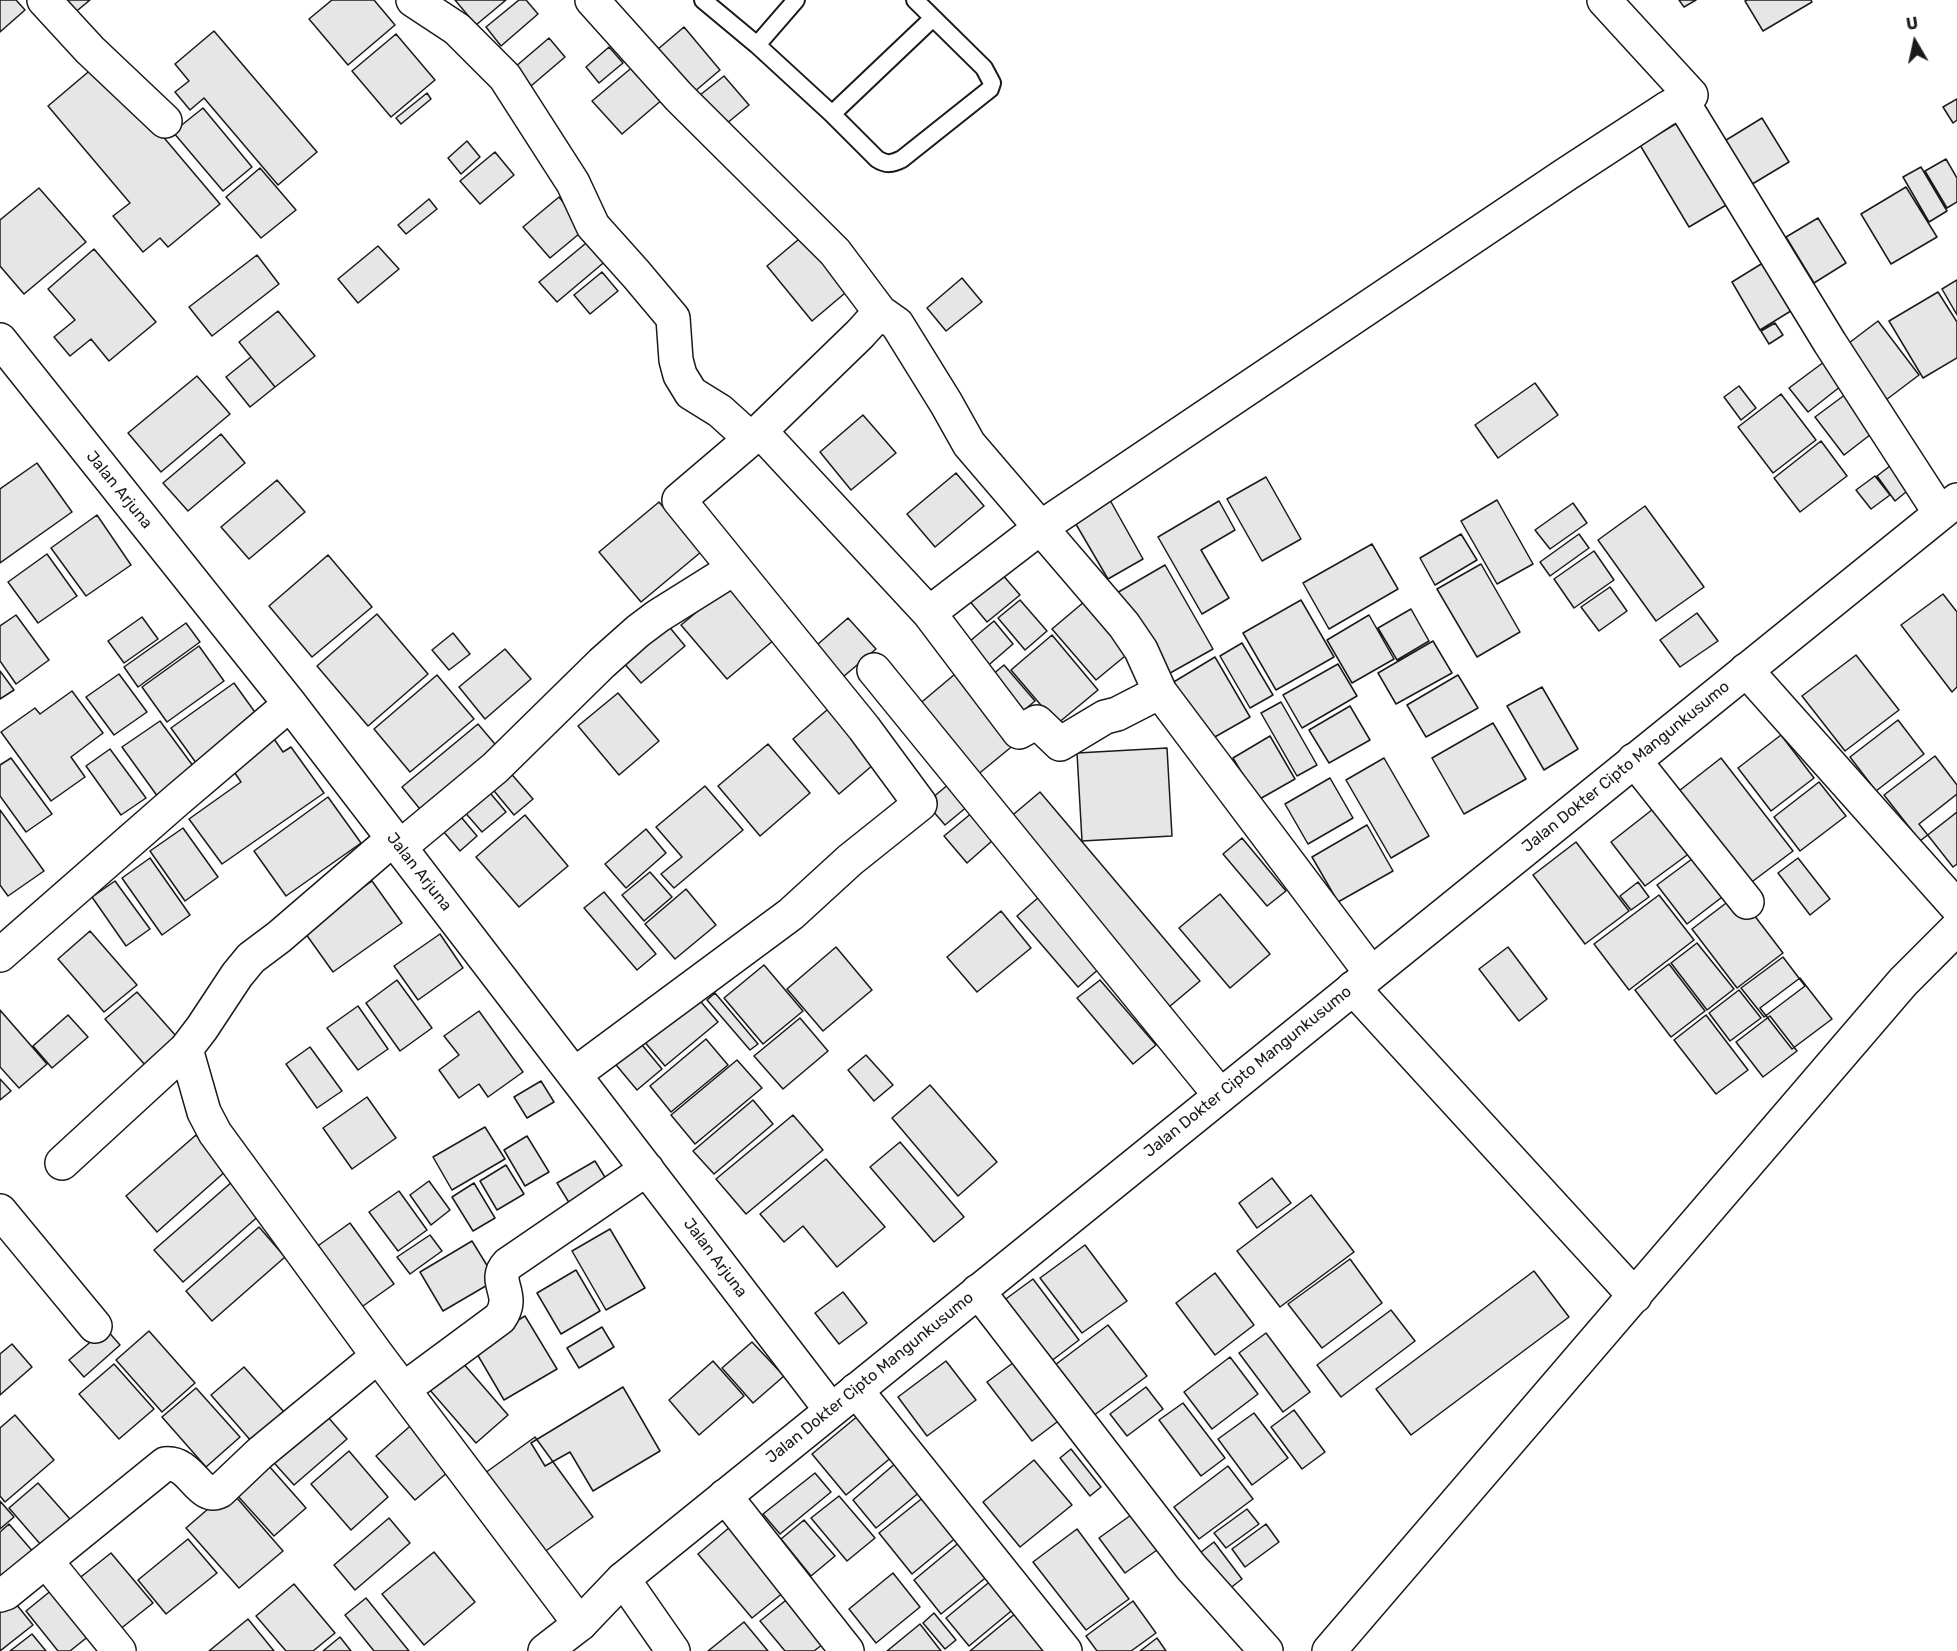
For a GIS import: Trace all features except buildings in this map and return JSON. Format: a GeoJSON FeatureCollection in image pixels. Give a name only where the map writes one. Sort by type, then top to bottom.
{"type":"FeatureCollection","features":[{"type":"Feature","properties":{"kind":"street"},"geometry":{"type":"LineString","coordinates":[[44,0],[90,50],[165,121]]}},
{"type":"Feature","properties":{"kind":"street"},"geometry":{"type":"LineString","coordinates":[[412,0],[457,29],[505,77],[573,183],[593,226],[673,318],[676,360],[680,375],[691,393],[755,435],[928,614],[1019,732],[1037,722],[1060,744],[1105,717],[1117,714],[1160,693]]}},
{"type":"Feature","properties":{"kind":"street"},"geometry":{"type":"LineString","coordinates":[[592,0],[679,97],[835,252],[879,312],[897,324],[969,444],[1124,625],[1142,650],[1160,693],[1362,981],[1635,1296]]}},
{"type":"Feature","properties":{"kind":"street"},"geometry":{"type":"LineString","coordinates":[[928,614],[1040,528],[1691,94],[1604,0]]}},
{"type":"Feature","properties":{"kind":"street"},"geometry":{"type":"LineString","coordinates":[[1682,101],[1830,343],[1949,506]]}},
{"type":"Feature","properties":{"kind":"street"},"geometry":{"type":"LineString","coordinates":[[575,1074],[791,914],[850,860],[920,804],[857,720],[679,500],[755,435],[861,334],[879,312]]}},
{"type":"Feature","properties":{"kind":"street","name":"Jalan Arjuna"},"geometry":{"type":"LineString","coordinates":[[0,340],[290,704],[647,1169],[843,1400],[1065,1651]]}},
{"type":"Feature","properties":{"kind":"street","name":"Jalan Dokter Cipto Mangunkusumo"},"geometry":{"type":"LineString","coordinates":[[545,1651],[580,1624],[623,1579],[1949,506]]}},
{"type":"Feature","properties":{"kind":"street"},"geometry":{"type":"LineString","coordinates":[[62,1163],[186,1049],[251,958],[495,768],[638,631],[733,568]]}},
{"type":"Feature","properties":{"kind":"street"},"geometry":{"type":"LineString","coordinates":[[874,670],[1220,1095]]}},
{"type":"Feature","properties":{"kind":"street"},"geometry":{"type":"LineString","coordinates":[[1746,670],[1957,907]]}},
{"type":"Feature","properties":{"kind":"street"},"geometry":{"type":"LineString","coordinates":[[0,955],[290,704]]}},
{"type":"Feature","properties":{"kind":"street"},"geometry":{"type":"LineString","coordinates":[[1634,760],[1747,902]]}},
{"type":"Feature","properties":{"kind":"street"},"geometry":{"type":"LineString","coordinates":[[1329,1651],[1904,982],[1957,928]]}},
{"type":"Feature","properties":{"kind":"street"},"geometry":{"type":"LineString","coordinates":[[186,1049],[204,1112],[214,1133],[580,1624]]}},
{"type":"Feature","properties":{"kind":"street"},"geometry":{"type":"LineString","coordinates":[[404,1389],[500,1318],[507,1308],[501,1275],[508,1264],[647,1169]]}},
{"type":"Feature","properties":{"kind":"street"},"geometry":{"type":"LineString","coordinates":[[0,1211],[95,1326]]}},
{"type":"Feature","properties":{"kind":"street"},"geometry":{"type":"LineString","coordinates":[[978,1291],[1191,1567],[1266,1651]]}},
{"type":"Feature","properties":{"kind":"street"},"geometry":{"type":"LineString","coordinates":[[0,1595],[6,1593],[165,1464],[177,1464],[186,1470],[207,1493],[214,1494],[220,1491],[260,1453],[378,1356]]}},
{"type":"Feature","properties":{"kind":"street"},"geometry":{"type":"LineString","coordinates":[[725,1496],[847,1651]]}},
{"type":"Feature","properties":{"kind":"street"},"geometry":{"type":"LineString","coordinates":[[46,1561],[119,1651]]}},
{"type":"Feature","properties":{"kind":"street"},"geometry":{"type":"LineString","coordinates":[[623,1579],[673,1651]]}},
{"type":"Feature","properties":{"kind":"lane"},"geometry":{"type":"LineString","coordinates":[[704,0],[757,45],[884,164],[902,159],[990,88],[992,83],[984,68],[915,0]]}},
{"type":"Feature","properties":{"kind":"lane"},"geometry":{"type":"LineString","coordinates":[[757,45],[796,0]]}},
{"type":"Feature","properties":{"kind":"lane"},"geometry":{"type":"LineString","coordinates":[[832,114],[933,18]]}}]}
